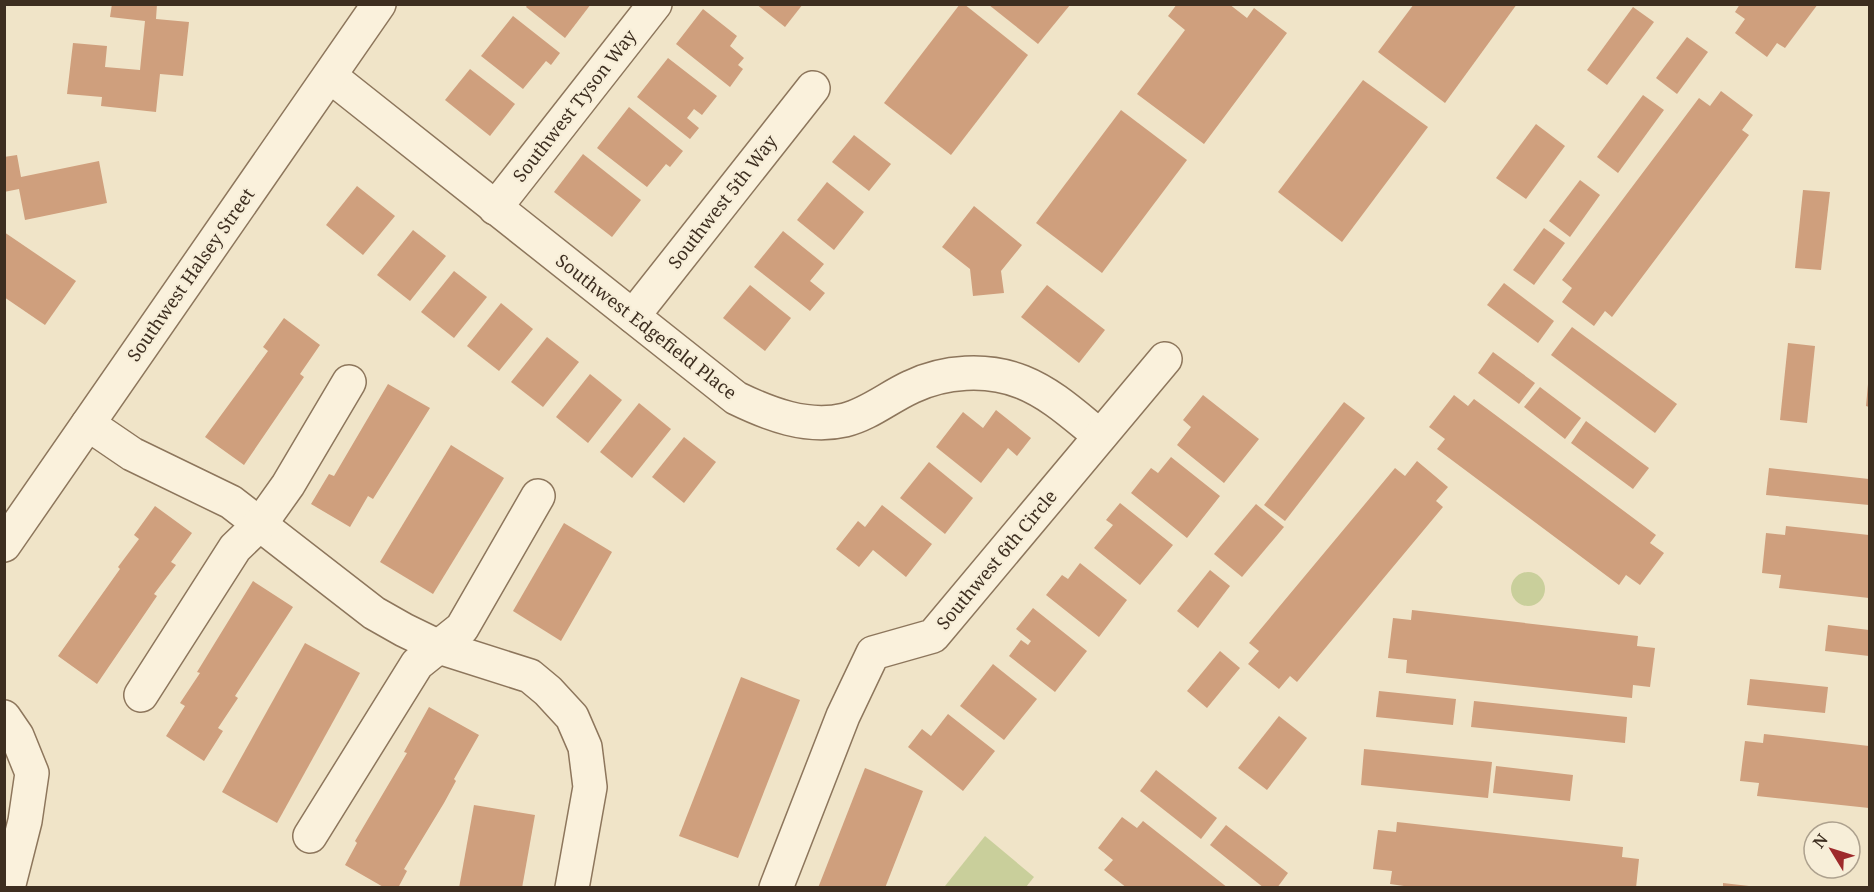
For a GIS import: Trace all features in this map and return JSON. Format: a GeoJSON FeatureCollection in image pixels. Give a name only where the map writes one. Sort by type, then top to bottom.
{"type":"FeatureCollection","features":[{"type":"Feature","properties":{"kind":"street","name":"Southwest Halsey Street"},"geometry":{"type":"LineString","coordinates":[[4,545],[379,4]]}},
{"type":"Feature","properties":{"kind":"street","name":"Southwest Tyson Way"},"geometry":{"type":"LineString","coordinates":[[495,208],[655,4]]}},
{"type":"Feature","properties":{"kind":"street","name":"Southwest Edgefield Place"},"geometry":{"type":"LineString","coordinates":[[330,76],[736,398],[770,415],[806,422],[845,420],[877,406],[910,387],[941,376],[986,373],[1020,381],[1052,397],[1100,436]]}},
{"type":"Feature","properties":{"kind":"street","name":"Southwest 5th Way"},"geometry":{"type":"LineString","coordinates":[[633,316],[813,88]]}},
{"type":"Feature","properties":{"kind":"street","name":"Southwest 6th Circle"},"geometry":{"type":"LineString","coordinates":[[776,888],[843,716],[873,653],[933,636],[1165,359]]}},
{"type":"Feature","properties":{"kind":"street"},"geometry":{"type":"LineString","coordinates":[[141,695],[235,548],[261,523],[288,485],[349,382]]}},
{"type":"Feature","properties":{"kind":"street"},"geometry":{"type":"LineString","coordinates":[[88,424],[132,454],[231,502],[375,613],[439,647],[530,676],[572,717],[585,747],[590,787],[572,888]]}},
{"type":"Feature","properties":{"kind":"street"},"geometry":{"type":"LineString","coordinates":[[310,836],[417,664],[462,628],[538,496]]}},
{"type":"Feature","properties":{"kind":"street"},"geometry":{"type":"LineString","coordinates":[[4,717],[17,736],[32,774],[25,821],[8,888]]}},
{"type":"Feature","properties":{"kind":"green space"},"geometry":{"type":"Polygon","coordinates":[[[1528,572],[1540,577],[1545,589],[1540,601],[1528,606],[1516,601],[1511,589],[1516,577],[1528,572]]]}},
{"type":"Feature","properties":{"kind":"green space"},"geometry":{"type":"Polygon","coordinates":[[[985,836],[1034,877],[1026,887],[945,886],[985,836]]]}},
{"type":"Feature","properties":{"kind":"building"},"geometry":{"type":"Polygon","coordinates":[[[112,4],[157,4],[156,19],[189,22],[183,76],[160,74],[156,112],[101,106],[102,97],[67,94],[73,43],[107,46],[105,67],[140,70],[145,21],[110,17],[112,4]]]}},
{"type":"Feature","properties":{"kind":"building"},"geometry":{"type":"Polygon","coordinates":[[[528,4],[591,4],[565,38],[526,7],[528,4]]]}},
{"type":"Feature","properties":{"kind":"building"},"geometry":{"type":"Polygon","coordinates":[[[756,4],[803,4],[785,27],[756,4]]]}},
{"type":"Feature","properties":{"kind":"building"},"geometry":{"type":"Polygon","coordinates":[[[960,4],[964,4],[1028,55],[951,155],[884,103],[960,4]]]}},
{"type":"Feature","properties":{"kind":"building"},"geometry":{"type":"Polygon","coordinates":[[[1177,4],[1229,4],[1247,18],[1254,8],[1287,33],[1204,144],[1137,94],[1185,30],[1168,16],[1177,4]]]}},
{"type":"Feature","properties":{"kind":"building"},"geometry":{"type":"Polygon","coordinates":[[[1414,4],[1517,4],[1445,103],[1378,52],[1414,4]]]}},
{"type":"Feature","properties":{"kind":"building"},"geometry":{"type":"Polygon","coordinates":[[[1740,4],[1818,4],[1785,48],[1777,43],[1767,57],[1735,33],[1745,19],[1735,12],[1740,4]]]}},
{"type":"Feature","properties":{"kind":"building"},"geometry":{"type":"Polygon","coordinates":[[[989,5],[1070,5],[1038,44],[989,5]]]}},
{"type":"Feature","properties":{"kind":"building"},"geometry":{"type":"Polygon","coordinates":[[[1633,7],[1654,22],[1607,85],[1587,70],[1633,7]]]}},
{"type":"Feature","properties":{"kind":"building"},"geometry":{"type":"Polygon","coordinates":[[[703,9],[737,36],[730,46],[744,58],[738,65],[743,69],[730,87],[676,44],[703,9]]]}},
{"type":"Feature","properties":{"kind":"building"},"geometry":{"type":"Polygon","coordinates":[[[513,16],[560,53],[551,65],[546,61],[523,89],[481,56],[513,16]]]}},
{"type":"Feature","properties":{"kind":"building"},"geometry":{"type":"Polygon","coordinates":[[[1687,37],[1708,52],[1677,94],[1656,78],[1687,37]]]}},
{"type":"Feature","properties":{"kind":"building"},"geometry":{"type":"Polygon","coordinates":[[[668,58],[717,96],[702,115],[694,109],[687,118],[699,128],[690,139],[637,97],[668,58]]]}},
{"type":"Feature","properties":{"kind":"building"},"geometry":{"type":"Polygon","coordinates":[[[470,69],[515,104],[490,136],[445,100],[470,69]]]}},
{"type":"Feature","properties":{"kind":"building"},"geometry":{"type":"Polygon","coordinates":[[[1363,80],[1428,127],[1342,242],[1278,192],[1363,80]]]}},
{"type":"Feature","properties":{"kind":"building"},"geometry":{"type":"Polygon","coordinates":[[[1721,91],[1753,115],[1742,130],[1749,135],[1612,317],[1605,311],[1594,326],[1562,302],[1572,288],[1562,280],[1699,98],[1710,106],[1721,91]]]}},
{"type":"Feature","properties":{"kind":"building"},"geometry":{"type":"Polygon","coordinates":[[[1643,95],[1664,110],[1618,173],[1597,157],[1643,95]]]}},
{"type":"Feature","properties":{"kind":"building"},"geometry":{"type":"Polygon","coordinates":[[[629,107],[683,151],[670,167],[666,164],[647,187],[597,148],[629,107]]]}},
{"type":"Feature","properties":{"kind":"building"},"geometry":{"type":"Polygon","coordinates":[[[1121,110],[1187,160],[1102,273],[1036,223],[1121,110]]]}},
{"type":"Feature","properties":{"kind":"building"},"geometry":{"type":"Polygon","coordinates":[[[1536,124],[1565,146],[1526,199],[1496,178],[1536,124]]]}},
{"type":"Feature","properties":{"kind":"building"},"geometry":{"type":"Polygon","coordinates":[[[854,135],[891,164],[869,191],[832,162],[854,135]]]}},
{"type":"Feature","properties":{"kind":"building"},"geometry":{"type":"Polygon","coordinates":[[[583,154],[641,200],[612,237],[554,192],[583,154]]]}},
{"type":"Feature","properties":{"kind":"building"},"geometry":{"type":"Polygon","coordinates":[[[17,155],[21,177],[99,161],[107,203],[25,220],[19,189],[4,192],[4,157],[17,155]]]}},
{"type":"Feature","properties":{"kind":"building"},"geometry":{"type":"Polygon","coordinates":[[[1580,180],[1600,195],[1570,237],[1549,221],[1580,180]]]}},
{"type":"Feature","properties":{"kind":"building"},"geometry":{"type":"Polygon","coordinates":[[[827,182],[864,212],[834,250],[797,220],[827,182]]]}},
{"type":"Feature","properties":{"kind":"building"},"geometry":{"type":"Polygon","coordinates":[[[357,186],[395,216],[363,255],[326,225],[357,186]]]}},
{"type":"Feature","properties":{"kind":"building"},"geometry":{"type":"Polygon","coordinates":[[[1803,190],[1830,192],[1821,270],[1795,268],[1803,190]]]}},
{"type":"Feature","properties":{"kind":"building"},"geometry":{"type":"Polygon","coordinates":[[[974,206],[1022,245],[1001,271],[1004,293],[973,296],[970,269],[942,247],[974,206]]]}},
{"type":"Feature","properties":{"kind":"building"},"geometry":{"type":"Polygon","coordinates":[[[1544,228],[1565,243],[1534,285],[1513,270],[1544,228]]]}},
{"type":"Feature","properties":{"kind":"building"},"geometry":{"type":"Polygon","coordinates":[[[413,230],[446,256],[410,301],[377,275],[413,230]]]}},
{"type":"Feature","properties":{"kind":"building"},"geometry":{"type":"Polygon","coordinates":[[[783,231],[824,264],[810,281],[825,293],[810,311],[754,267],[783,231]]]}},
{"type":"Feature","properties":{"kind":"building"},"geometry":{"type":"Polygon","coordinates":[[[4,232],[76,281],[45,325],[4,297],[4,232]]]}},
{"type":"Feature","properties":{"kind":"building"},"geometry":{"type":"Polygon","coordinates":[[[454,271],[487,297],[454,338],[421,312],[454,271]]]}},
{"type":"Feature","properties":{"kind":"building"},"geometry":{"type":"Polygon","coordinates":[[[1504,283],[1554,321],[1538,343],[1487,305],[1504,283]]]}},
{"type":"Feature","properties":{"kind":"building"},"geometry":{"type":"Polygon","coordinates":[[[750,285],[791,318],[765,351],[723,318],[750,285]]]}},
{"type":"Feature","properties":{"kind":"building"},"geometry":{"type":"Polygon","coordinates":[[[1047,285],[1105,330],[1079,363],[1021,317],[1047,285]]]}},
{"type":"Feature","properties":{"kind":"building"},"geometry":{"type":"Polygon","coordinates":[[[501,303],[533,329],[499,371],[467,346],[501,303]]]}},
{"type":"Feature","properties":{"kind":"building"},"geometry":{"type":"Polygon","coordinates":[[[284,318],[320,345],[300,374],[304,377],[244,465],[205,437],[268,351],[263,347],[284,318]]]}},
{"type":"Feature","properties":{"kind":"building"},"geometry":{"type":"Polygon","coordinates":[[[1572,327],[1677,404],[1655,433],[1551,355],[1572,327]]]}},
{"type":"Feature","properties":{"kind":"building"},"geometry":{"type":"Polygon","coordinates":[[[547,337],[579,362],[543,407],[511,382],[547,337]]]}},
{"type":"Feature","properties":{"kind":"building"},"geometry":{"type":"Polygon","coordinates":[[[1788,343],[1815,346],[1807,423],[1780,420],[1788,343]]]}},
{"type":"Feature","properties":{"kind":"building"},"geometry":{"type":"Polygon","coordinates":[[[1493,352],[1535,383],[1519,404],[1478,373],[1493,352]]]}},
{"type":"Feature","properties":{"kind":"building"},"geometry":{"type":"Polygon","coordinates":[[[590,374],[622,400],[588,443],[556,417],[590,374]]]}},
{"type":"Feature","properties":{"kind":"building"},"geometry":{"type":"Polygon","coordinates":[[[388,384],[430,408],[373,499],[368,496],[350,527],[311,504],[329,474],[334,476],[388,384]]]}},
{"type":"Feature","properties":{"kind":"building"},"geometry":{"type":"Polygon","coordinates":[[[1869,384],[1869,407],[1866,406],[1869,384]]]}},
{"type":"Feature","properties":{"kind":"building"},"geometry":{"type":"Polygon","coordinates":[[[1540,387],[1581,418],[1565,439],[1524,407],[1540,387]]]}},
{"type":"Feature","properties":{"kind":"building"},"geometry":{"type":"Polygon","coordinates":[[[1203,395],[1259,439],[1224,483],[1177,445],[1191,427],[1183,420],[1203,395]]]}},
{"type":"Feature","properties":{"kind":"building"},"geometry":{"type":"Polygon","coordinates":[[[1454,395],[1468,406],[1474,399],[1656,535],[1650,543],[1664,553],[1640,585],[1626,575],[1619,585],[1437,449],[1445,439],[1429,427],[1454,395]]]}},
{"type":"Feature","properties":{"kind":"building"},"geometry":{"type":"Polygon","coordinates":[[[1344,402],[1365,418],[1285,521],[1264,505],[1344,402]]]}},
{"type":"Feature","properties":{"kind":"building"},"geometry":{"type":"Polygon","coordinates":[[[639,403],[671,429],[632,478],[600,452],[639,403]]]}},
{"type":"Feature","properties":{"kind":"building"},"geometry":{"type":"Polygon","coordinates":[[[996,410],[1031,438],[1017,456],[1008,448],[981,483],[936,447],[963,412],[983,428],[996,410]]]}},
{"type":"Feature","properties":{"kind":"building"},"geometry":{"type":"Polygon","coordinates":[[[1586,421],[1649,468],[1633,489],[1571,443],[1586,421]]]}},
{"type":"Feature","properties":{"kind":"building"},"geometry":{"type":"Polygon","coordinates":[[[684,437],[716,462],[684,503],[652,477],[684,437]]]}},
{"type":"Feature","properties":{"kind":"building"},"geometry":{"type":"Polygon","coordinates":[[[451,445],[504,478],[433,594],[380,562],[451,445]]]}},
{"type":"Feature","properties":{"kind":"building"},"geometry":{"type":"Polygon","coordinates":[[[1171,457],[1220,496],[1187,538],[1131,493],[1151,468],[1158,473],[1171,457]]]}},
{"type":"Feature","properties":{"kind":"building"},"geometry":{"type":"Polygon","coordinates":[[[1417,461],[1448,487],[1436,501],[1443,507],[1297,682],[1290,676],[1279,689],[1248,664],[1259,651],[1249,643],[1395,468],[1405,476],[1417,461]]]}},
{"type":"Feature","properties":{"kind":"building"},"geometry":{"type":"Polygon","coordinates":[[[929,462],[973,498],[945,534],[900,498],[929,462]]]}},
{"type":"Feature","properties":{"kind":"building"},"geometry":{"type":"Polygon","coordinates":[[[1769,468],[1869,479],[1869,505],[1766,495],[1769,468]]]}},
{"type":"Feature","properties":{"kind":"building"},"geometry":{"type":"Polygon","coordinates":[[[1120,503],[1173,545],[1140,585],[1094,548],[1113,525],[1106,520],[1120,503]]]}},
{"type":"Feature","properties":{"kind":"building"},"geometry":{"type":"Polygon","coordinates":[[[1256,504],[1284,527],[1242,577],[1214,554],[1256,504]]]}},
{"type":"Feature","properties":{"kind":"building"},"geometry":{"type":"Polygon","coordinates":[[[882,505],[932,544],[906,577],[873,550],[859,567],[836,549],[858,521],[865,527],[882,505]]]}},
{"type":"Feature","properties":{"kind":"building"},"geometry":{"type":"Polygon","coordinates":[[[155,506],[192,533],[171,562],[176,565],[154,594],[157,596],[97,684],[58,656],[120,569],[118,567],[139,539],[134,535],[155,506]]]}},
{"type":"Feature","properties":{"kind":"building"},"geometry":{"type":"Polygon","coordinates":[[[564,523],[612,552],[561,641],[513,611],[564,523]]]}},
{"type":"Feature","properties":{"kind":"building"},"geometry":{"type":"Polygon","coordinates":[[[1786,526],[1869,535],[1869,598],[1779,588],[1781,575],[1762,573],[1766,533],[1785,535],[1786,526]]]}},
{"type":"Feature","properties":{"kind":"building"},"geometry":{"type":"Polygon","coordinates":[[[1080,563],[1127,600],[1099,637],[1046,595],[1062,575],[1068,579],[1080,563]]]}},
{"type":"Feature","properties":{"kind":"building"},"geometry":{"type":"Polygon","coordinates":[[[1210,570],[1230,586],[1198,628],[1177,611],[1210,570]]]}},
{"type":"Feature","properties":{"kind":"building"},"geometry":{"type":"Polygon","coordinates":[[[253,581],[293,607],[235,696],[238,698],[218,728],[223,731],[204,761],[166,736],[185,706],[180,703],[200,673],[197,672],[253,581]]]}},
{"type":"Feature","properties":{"kind":"building"},"geometry":{"type":"Polygon","coordinates":[[[1033,608],[1087,651],[1055,692],[1009,656],[1021,640],[1028,645],[1031,641],[1016,629],[1033,608]]]}},
{"type":"Feature","properties":{"kind":"building"},"geometry":{"type":"Polygon","coordinates":[[[1412,610],[1638,636],[1637,646],[1655,648],[1650,687],[1633,685],[1632,698],[1406,673],[1407,660],[1388,658],[1393,618],[1411,620],[1412,610]]]}},
{"type":"Feature","properties":{"kind":"building"},"geometry":{"type":"Polygon","coordinates":[[[1828,625],[1869,630],[1869,656],[1825,651],[1828,625]]]}},
{"type":"Feature","properties":{"kind":"building"},"geometry":{"type":"Polygon","coordinates":[[[305,643],[360,673],[277,823],[222,792],[305,643]]]}},
{"type":"Feature","properties":{"kind":"building"},"geometry":{"type":"Polygon","coordinates":[[[1220,651],[1240,668],[1207,708],[1187,691],[1220,651]]]}},
{"type":"Feature","properties":{"kind":"building"},"geometry":{"type":"Polygon","coordinates":[[[993,664],[1037,699],[1004,740],[960,706],[993,664]]]}},
{"type":"Feature","properties":{"kind":"building"},"geometry":{"type":"Polygon","coordinates":[[[741,677],[800,700],[738,858],[679,836],[741,677]]]}},
{"type":"Feature","properties":{"kind":"building"},"geometry":{"type":"Polygon","coordinates":[[[1750,679],[1828,687],[1825,713],[1747,705],[1750,679]]]}},
{"type":"Feature","properties":{"kind":"building"},"geometry":{"type":"Polygon","coordinates":[[[1379,691],[1456,699],[1453,725],[1376,717],[1379,691]]]}},
{"type":"Feature","properties":{"kind":"building"},"geometry":{"type":"Polygon","coordinates":[[[1474,701],[1627,717],[1625,743],[1471,727],[1474,701]]]}},
{"type":"Feature","properties":{"kind":"building"},"geometry":{"type":"Polygon","coordinates":[[[429,707],[479,735],[454,779],[456,781],[444,803],[404,869],[407,871],[398,888],[385,888],[345,865],[357,843],[355,841],[407,753],[404,752],[429,707]]]}},
{"type":"Feature","properties":{"kind":"building"},"geometry":{"type":"Polygon","coordinates":[[[948,714],[995,751],[963,791],[908,747],[922,729],[931,736],[948,714]]]}},
{"type":"Feature","properties":{"kind":"building"},"geometry":{"type":"Polygon","coordinates":[[[1279,716],[1307,738],[1267,790],[1238,768],[1279,716]]]}},
{"type":"Feature","properties":{"kind":"building"},"geometry":{"type":"Polygon","coordinates":[[[1764,734],[1869,746],[1869,808],[1757,796],[1759,783],[1740,781],[1745,741],[1763,743],[1764,734]]]}},
{"type":"Feature","properties":{"kind":"building"},"geometry":{"type":"Polygon","coordinates":[[[1364,749],[1492,762],[1488,798],[1361,785],[1364,749]]]}},
{"type":"Feature","properties":{"kind":"building"},"geometry":{"type":"Polygon","coordinates":[[[1496,766],[1573,775],[1570,801],[1493,793],[1496,766]]]}},
{"type":"Feature","properties":{"kind":"building"},"geometry":{"type":"Polygon","coordinates":[[[865,768],[923,791],[885,888],[818,888],[865,768]]]}},
{"type":"Feature","properties":{"kind":"building"},"geometry":{"type":"Polygon","coordinates":[[[1156,770],[1217,818],[1201,839],[1140,791],[1156,770]]]}},
{"type":"Feature","properties":{"kind":"building"},"geometry":{"type":"Polygon","coordinates":[[[474,805],[535,815],[522,888],[459,888],[474,805]]]}},
{"type":"Feature","properties":{"kind":"building"},"geometry":{"type":"Polygon","coordinates":[[[1122,817],[1137,828],[1143,821],[1228,888],[1127,888],[1104,870],[1113,860],[1098,848],[1122,817]]]}},
{"type":"Feature","properties":{"kind":"building"},"geometry":{"type":"Polygon","coordinates":[[[1397,822],[1623,847],[1622,857],[1639,859],[1636,888],[1418,888],[1390,884],[1392,871],[1373,869],[1378,830],[1396,832],[1397,822]]]}},
{"type":"Feature","properties":{"kind":"building"},"geometry":{"type":"Polygon","coordinates":[[[1226,825],[1288,873],[1277,888],[1264,888],[1210,845],[1226,825]]]}},
{"type":"Feature","properties":{"kind":"building"},"geometry":{"type":"Polygon","coordinates":[[[1723,883],[1749,886],[1748,888],[1723,888],[1723,883]]]}}]}
